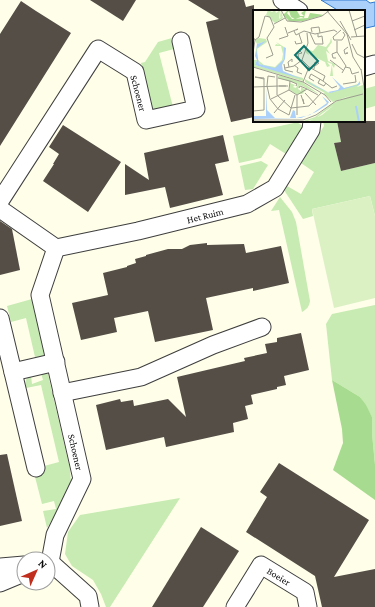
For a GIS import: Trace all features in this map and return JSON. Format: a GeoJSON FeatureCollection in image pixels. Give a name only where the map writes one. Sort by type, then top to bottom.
{"type":"FeatureCollection","features":[{"type":"Feature","properties":{"kind":"street"},"geometry":{"type":"LineString","coordinates":[[282,0],[297,10]]}},
{"type":"Feature","properties":{"kind":"street","name":"Schoener"},"geometry":{"type":"LineString","coordinates":[[0,201],[98,49],[135,72],[146,120],[196,109],[181,41]]}},
{"type":"Feature","properties":{"kind":"street"},"geometry":{"type":"LineString","coordinates":[[365,66],[375,64]]}},
{"type":"Feature","properties":{"kind":"street","name":"Het Ruim"},"geometry":{"type":"LineString","coordinates":[[56,248],[138,231],[247,204],[276,188],[311,130],[312,122]]}},
{"type":"Feature","properties":{"kind":"street"},"geometry":{"type":"LineString","coordinates":[[0,209],[56,248]]}},
{"type":"Feature","properties":{"kind":"street","name":"Schoener"},"geometry":{"type":"LineString","coordinates":[[51,551],[55,535],[82,479],[40,295],[56,248]]}},
{"type":"Feature","properties":{"kind":"street"},"geometry":{"type":"LineString","coordinates":[[0,318],[36,468]]}},
{"type":"Feature","properties":{"kind":"street"},"geometry":{"type":"LineString","coordinates":[[62,393],[141,377],[213,345],[262,327]]}},
{"type":"Feature","properties":{"kind":"street"},"geometry":{"type":"LineString","coordinates":[[13,372],[56,362]]}},
{"type":"Feature","properties":{"kind":"street","name":"Boeier"},"geometry":{"type":"LineString","coordinates":[[235,607],[261,565],[305,592],[308,607]]}},
{"type":"Feature","properties":{"kind":"street"},"geometry":{"type":"LineString","coordinates":[[0,567],[16,566]]}},
{"type":"Feature","properties":{"kind":"street"},"geometry":{"type":"LineString","coordinates":[[56,568],[88,596],[90,607]]}},
{"type":"Feature","properties":{"kind":"street"},"geometry":{"type":"LineString","coordinates":[[0,583],[16,576]]}},
{"type":"Feature","properties":{"kind":"green space"},"geometry":{"type":"Polygon","coordinates":[[[172,38],[174,49],[159,53],[173,107],[152,112],[141,63],[145,62],[158,42],[172,38]]]}},
{"type":"Feature","properties":{"kind":"green space"},"geometry":{"type":"Polygon","coordinates":[[[375,86],[375,106],[365,109],[365,89],[375,86]]]}},
{"type":"Feature","properties":{"kind":"green space"},"geometry":{"type":"Polygon","coordinates":[[[297,122],[303,126],[286,154],[270,144],[261,158],[239,163],[233,136],[297,122]]]}},
{"type":"Feature","properties":{"kind":"green space"},"geometry":{"type":"Polygon","coordinates":[[[323,122],[337,122],[341,142],[334,143],[341,171],[375,163],[375,216],[370,196],[312,209],[313,216],[303,219],[284,190],[287,186],[301,194],[314,172],[301,163],[324,126],[323,122]]]}},
{"type":"Feature","properties":{"kind":"green space"},"geometry":{"type":"Polygon","coordinates":[[[261,161],[268,165],[253,189],[245,190],[240,166],[261,161]]]}},
{"type":"Feature","properties":{"kind":"green space"},"geometry":{"type":"Polygon","coordinates":[[[370,196],[375,216],[375,298],[334,308],[312,209],[370,196]]]}},
{"type":"Feature","properties":{"kind":"green space"},"geometry":{"type":"Polygon","coordinates":[[[280,197],[292,212],[296,222],[310,301],[308,308],[302,312],[279,210],[271,211],[280,197]]]}},
{"type":"Feature","properties":{"kind":"green space"},"geometry":{"type":"Polygon","coordinates":[[[32,299],[45,356],[35,357],[26,318],[11,322],[7,306],[32,299]]]}},
{"type":"Feature","properties":{"kind":"green space"},"geometry":{"type":"Polygon","coordinates":[[[375,305],[375,465],[372,417],[360,397],[332,380],[326,324],[332,314],[375,305]]]}},
{"type":"Feature","properties":{"kind":"green space"},"geometry":{"type":"Polygon","coordinates":[[[41,373],[48,374],[70,469],[71,482],[69,492],[47,528],[43,511],[56,509],[54,501],[42,504],[33,469],[59,462],[41,385],[26,388],[26,380],[31,376],[32,384],[43,380],[41,373]]]}},
{"type":"Feature","properties":{"kind":"green space"},"geometry":{"type":"Polygon","coordinates":[[[332,380],[360,397],[372,417],[375,465],[375,500],[333,470],[343,443],[342,429],[332,380]]]}},
{"type":"Feature","properties":{"kind":"green space"},"geometry":{"type":"Polygon","coordinates":[[[180,498],[110,607],[106,607],[93,580],[72,566],[65,554],[68,532],[80,515],[180,498]]]}},
{"type":"Feature","properties":{"kind":"water"},"geometry":{"type":"Polygon","coordinates":[[[321,0],[366,0],[370,3],[375,2],[375,26],[365,28],[365,10],[337,10],[321,0]]]}},
{"type":"Feature","properties":{"kind":"building"},"geometry":{"type":"Polygon","coordinates":[[[90,0],[136,0],[123,21],[90,0]]]}},
{"type":"Feature","properties":{"kind":"building"},"geometry":{"type":"Polygon","coordinates":[[[188,0],[244,0],[246,7],[254,5],[253,117],[231,122],[206,22],[219,19],[188,0]]]}},
{"type":"Feature","properties":{"kind":"building"},"geometry":{"type":"Polygon","coordinates":[[[21,1],[71,33],[0,146],[0,34],[21,1]]]}},
{"type":"Feature","properties":{"kind":"building"},"geometry":{"type":"Polygon","coordinates":[[[375,121],[375,163],[341,171],[334,143],[341,142],[337,122],[375,121]]]}},
{"type":"Feature","properties":{"kind":"building"},"geometry":{"type":"Polygon","coordinates":[[[63,125],[121,162],[88,212],[43,181],[59,154],[49,147],[63,125]]]}},
{"type":"Feature","properties":{"kind":"building"},"geometry":{"type":"Polygon","coordinates":[[[223,135],[229,161],[215,164],[223,195],[170,208],[165,187],[125,195],[125,164],[149,180],[144,153],[223,135]]]}},
{"type":"Feature","properties":{"kind":"building"},"geometry":{"type":"Polygon","coordinates":[[[0,221],[12,229],[20,270],[0,275],[0,221]]]}},
{"type":"Feature","properties":{"kind":"building"},"geometry":{"type":"Polygon","coordinates":[[[207,243],[207,245],[244,244],[246,253],[281,246],[289,283],[253,291],[253,288],[206,298],[213,330],[155,342],[148,311],[114,318],[117,332],[81,340],[72,303],[108,295],[103,273],[127,267],[136,263],[135,259],[146,255],[168,249],[182,249],[190,245],[207,243]]]}},
{"type":"Feature","properties":{"kind":"building"},"geometry":{"type":"Polygon","coordinates":[[[301,333],[309,370],[284,376],[286,385],[277,387],[277,389],[251,395],[253,404],[245,406],[248,419],[233,423],[234,432],[166,447],[164,437],[106,450],[96,405],[120,399],[121,402],[133,400],[134,406],[168,399],[186,417],[177,377],[245,361],[244,358],[267,353],[265,344],[277,342],[277,338],[301,333]]]}},
{"type":"Feature","properties":{"kind":"building"},"geometry":{"type":"Polygon","coordinates":[[[7,454],[22,521],[0,526],[0,455],[7,454]]]}},
{"type":"Feature","properties":{"kind":"building"},"geometry":{"type":"Polygon","coordinates":[[[279,463],[369,520],[334,577],[375,569],[375,607],[322,607],[315,576],[246,532],[267,497],[260,492],[279,463]]]}},
{"type":"Feature","properties":{"kind":"building"},"geometry":{"type":"Polygon","coordinates":[[[201,527],[239,551],[203,607],[152,607],[201,527]]]}}]}
